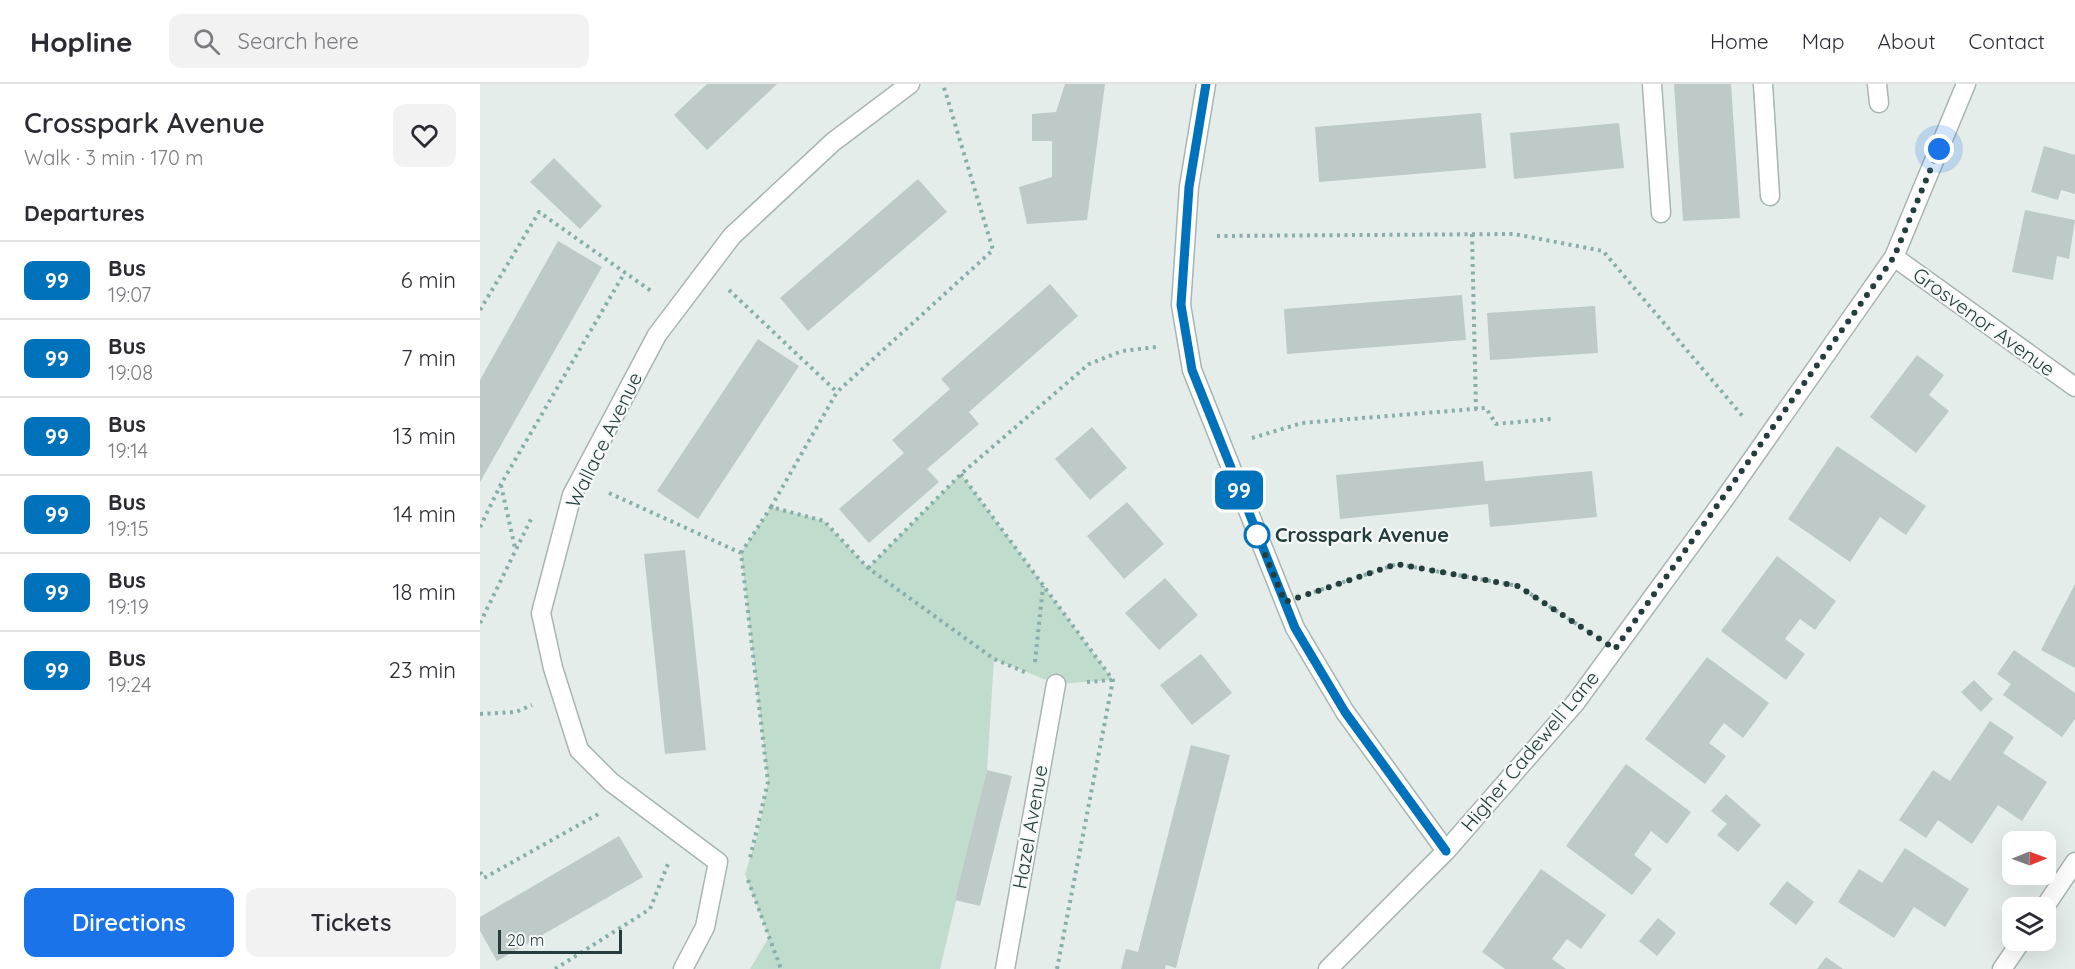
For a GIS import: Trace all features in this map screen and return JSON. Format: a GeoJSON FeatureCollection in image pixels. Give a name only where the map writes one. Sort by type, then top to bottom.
{"type":"FeatureCollection","features":[{"type":"Feature","properties":{"kind":"street","name":"Wallace Avenue"},"geometry":{"type":"LineString","coordinates":[[718,862],[630,796],[579,750],[561,693],[541,613],[573,495],[657,335],[732,236],[833,142],[910,84]]}},
{"type":"Feature","properties":{"kind":"street"},"geometry":{"type":"LineString","coordinates":[[1206,84],[1189,187],[1181,305],[1192,370],[1295,628],[1345,712],[1446,851]]}},
{"type":"Feature","properties":{"kind":"street"},"geometry":{"type":"LineString","coordinates":[[1652,84],[1661,213]]}},
{"type":"Feature","properties":{"kind":"street"},"geometry":{"type":"LineString","coordinates":[[1763,84],[1770,196]]}},
{"type":"Feature","properties":{"kind":"street"},"geometry":{"type":"LineString","coordinates":[[1877,84],[1879,104]]}},
{"type":"Feature","properties":{"kind":"street","name":"Higher Cadewell Lane"},"geometry":{"type":"LineString","coordinates":[[1328,969],[1446,851],[1576,702],[1766,440],[1894,257],[1966,84]]}},
{"type":"Feature","properties":{"kind":"street","name":"Grosvenor Avenue"},"geometry":{"type":"LineString","coordinates":[[1894,257],[2075,387]]}},
{"type":"Feature","properties":{"kind":"street","name":"Hazel Avenue"},"geometry":{"type":"LineString","coordinates":[[1005,969],[1056,684]]}},
{"type":"Feature","properties":{"kind":"street"},"geometry":{"type":"LineString","coordinates":[[683,969],[705,927],[718,862]]}},
{"type":"Feature","properties":{"kind":"street"},"geometry":{"type":"LineString","coordinates":[[2051,897],[2075,862]]}},
{"type":"Feature","properties":{"kind":"street"},"geometry":{"type":"LineString","coordinates":[[2002,969],[2014,951]]}},
{"type":"Feature","properties":{"kind":"path"},"geometry":{"type":"LineString","coordinates":[[781,969],[745,874],[758,833],[768,782],[741,553],[771,507],[837,392],[993,250],[943,84]]}},
{"type":"Feature","properties":{"kind":"path"},"geometry":{"type":"LineString","coordinates":[[480,310],[538,212],[676,310]]}},
{"type":"Feature","properties":{"kind":"path"},"geometry":{"type":"LineString","coordinates":[[1472,234],[1476,409]]}},
{"type":"Feature","properties":{"kind":"path"},"geometry":{"type":"LineString","coordinates":[[1186,236],[1514,234],[1603,251],[1729,403],[1766,440]]}},
{"type":"Feature","properties":{"kind":"path"},"geometry":{"type":"LineString","coordinates":[[707,269],[837,392]]}},
{"type":"Feature","properties":{"kind":"path"},"geometry":{"type":"LineString","coordinates":[[480,527],[501,484],[624,272]]}},
{"type":"Feature","properties":{"kind":"path"},"geometry":{"type":"LineString","coordinates":[[868,568],[961,474],[1089,364],[1122,351],[1188,343]]}},
{"type":"Feature","properties":{"kind":"path"},"geometry":{"type":"LineString","coordinates":[[1223,447],[1302,423],[1486,408],[1496,424],[1551,419]]}},
{"type":"Feature","properties":{"kind":"path"},"geometry":{"type":"LineString","coordinates":[[580,481],[741,553]]}},
{"type":"Feature","properties":{"kind":"path"},"geometry":{"type":"LineString","coordinates":[[501,484],[515,549]]}},
{"type":"Feature","properties":{"kind":"path"},"geometry":{"type":"LineString","coordinates":[[771,507],[824,521],[868,568],[994,659],[1056,684]]}},
{"type":"Feature","properties":{"kind":"path"},"geometry":{"type":"LineString","coordinates":[[1285,602],[1397,564],[1518,586],[1615,649]]}},
{"type":"Feature","properties":{"kind":"path"},"geometry":{"type":"LineString","coordinates":[[1034,675],[1043,585]]}},
{"type":"Feature","properties":{"kind":"path"},"geometry":{"type":"LineString","coordinates":[[480,714],[516,712],[561,693]]}},
{"type":"Feature","properties":{"kind":"path"},"geometry":{"type":"LineString","coordinates":[[480,872],[484,878],[630,796]]}},
{"type":"Feature","properties":{"kind":"path"},"geometry":{"type":"LineString","coordinates":[[555,969],[650,909],[679,834]]}},
{"type":"Feature","properties":{"kind":"path"},"geometry":{"type":"LineString","coordinates":[[718,862],[745,874]]}},
{"type":"Feature","properties":{"kind":"green space"},"geometry":{"type":"Polygon","coordinates":[[[961,474],[1113,680],[1056,684],[994,659],[987,770],[940,969],[750,969],[769,937],[745,874],[758,833],[768,782],[741,553],[771,507],[824,521],[868,568],[961,474]]]}},
{"type":"Feature","properties":{"kind":"building"},"geometry":{"type":"Polygon","coordinates":[[[707,84],[777,84],[707,150],[674,115],[707,84]]]}},
{"type":"Feature","properties":{"kind":"building"},"geometry":{"type":"Polygon","coordinates":[[[1065,84],[1105,84],[1087,220],[1027,224],[1019,187],[1052,177],[1052,141],[1032,141],[1032,114],[1056,112],[1065,84]]]}},
{"type":"Feature","properties":{"kind":"building"},"geometry":{"type":"Polygon","coordinates":[[[1674,84],[1731,84],[1740,218],[1683,221],[1674,84]]]}},
{"type":"Feature","properties":{"kind":"building"},"geometry":{"type":"Polygon","coordinates":[[[1481,113],[1486,168],[1319,182],[1315,127],[1481,113]]]}},
{"type":"Feature","properties":{"kind":"building"},"geometry":{"type":"Polygon","coordinates":[[[1619,123],[1624,168],[1514,179],[1510,133],[1619,123]]]}},
{"type":"Feature","properties":{"kind":"building"},"geometry":{"type":"Polygon","coordinates":[[[2044,146],[2075,155],[2075,194],[2061,190],[2058,200],[2031,192],[2044,146]]]}},
{"type":"Feature","properties":{"kind":"building"},"geometry":{"type":"Polygon","coordinates":[[[554,158],[602,206],[580,229],[530,182],[554,158]]]}},
{"type":"Feature","properties":{"kind":"building"},"geometry":{"type":"Polygon","coordinates":[[[918,179],[947,212],[808,331],[780,298],[918,179]]]}},
{"type":"Feature","properties":{"kind":"building"},"geometry":{"type":"Polygon","coordinates":[[[2025,210],[2075,220],[2069,259],[2057,256],[2053,280],[2012,272],[2025,210]]]}},
{"type":"Feature","properties":{"kind":"building"},"geometry":{"type":"Polygon","coordinates":[[[558,241],[602,267],[480,482],[480,380],[558,241]]]}},
{"type":"Feature","properties":{"kind":"building"},"geometry":{"type":"Polygon","coordinates":[[[1050,284],[1078,316],[969,412],[979,424],[927,469],[939,482],[869,543],[839,509],[904,453],[892,440],[950,389],[941,379],[1050,284]]]}},
{"type":"Feature","properties":{"kind":"building"},"geometry":{"type":"Polygon","coordinates":[[[1462,295],[1466,340],[1287,354],[1284,309],[1462,295]]]}},
{"type":"Feature","properties":{"kind":"building"},"geometry":{"type":"Polygon","coordinates":[[[1595,306],[1598,353],[1490,360],[1487,313],[1595,306]]]}},
{"type":"Feature","properties":{"kind":"building"},"geometry":{"type":"Polygon","coordinates":[[[758,339],[799,366],[698,519],[657,491],[758,339]]]}},
{"type":"Feature","properties":{"kind":"building"},"geometry":{"type":"Polygon","coordinates":[[[1917,355],[1944,375],[1929,395],[1949,411],[1916,453],[1870,417],[1917,355]]]}},
{"type":"Feature","properties":{"kind":"building"},"geometry":{"type":"Polygon","coordinates":[[[1092,427],[1127,468],[1090,500],[1055,459],[1092,427]]]}},
{"type":"Feature","properties":{"kind":"building"},"geometry":{"type":"Polygon","coordinates":[[[1837,446],[1926,506],[1906,535],[1880,517],[1850,562],[1788,519],[1837,446]]]}},
{"type":"Feature","properties":{"kind":"building"},"geometry":{"type":"Polygon","coordinates":[[[1483,461],[1485,481],[1592,471],[1597,517],[1490,527],[1488,504],[1340,519],[1336,475],[1483,461]]]}},
{"type":"Feature","properties":{"kind":"building"},"geometry":{"type":"Polygon","coordinates":[[[1127,502],[1164,544],[1124,579],[1087,536],[1127,502]]]}},
{"type":"Feature","properties":{"kind":"building"},"geometry":{"type":"Polygon","coordinates":[[[685,550],[706,750],[665,754],[644,554],[685,550]]]}},
{"type":"Feature","properties":{"kind":"building"},"geometry":{"type":"Polygon","coordinates":[[[1777,556],[1836,601],[1815,630],[1800,619],[1785,639],[1805,654],[1786,680],[1721,631],[1777,556]]]}},
{"type":"Feature","properties":{"kind":"building"},"geometry":{"type":"Polygon","coordinates":[[[1165,578],[1198,615],[1159,650],[1125,613],[1165,578]]]}},
{"type":"Feature","properties":{"kind":"building"},"geometry":{"type":"Polygon","coordinates":[[[2075,584],[2075,668],[2041,650],[2075,584]]]}},
{"type":"Feature","properties":{"kind":"building"},"geometry":{"type":"Polygon","coordinates":[[[2014,650],[2075,693],[2075,719],[2062,737],[2003,695],[2011,684],[1997,674],[2014,650]]]}},
{"type":"Feature","properties":{"kind":"building"},"geometry":{"type":"Polygon","coordinates":[[[1201,654],[1232,693],[1192,725],[1160,685],[1201,654]]]}},
{"type":"Feature","properties":{"kind":"building"},"geometry":{"type":"Polygon","coordinates":[[[1707,657],[1769,703],[1743,738],[1724,723],[1709,743],[1726,756],[1705,784],[1645,739],[1707,657]]]}},
{"type":"Feature","properties":{"kind":"building"},"geometry":{"type":"Polygon","coordinates":[[[1974,680],[1993,699],[1981,712],[1961,692],[1974,680]]]}},
{"type":"Feature","properties":{"kind":"building"},"geometry":{"type":"Polygon","coordinates":[[[1990,721],[2014,737],[2003,753],[2047,782],[2022,821],[1998,805],[1972,844],[1938,820],[1926,838],[1899,820],[1933,770],[1950,781],[1990,721]]]}},
{"type":"Feature","properties":{"kind":"building"},"geometry":{"type":"Polygon","coordinates":[[[1191,745],[1230,755],[1176,968],[1166,965],[1165,969],[1121,969],[1126,949],[1138,952],[1191,745]]]}},
{"type":"Feature","properties":{"kind":"building"},"geometry":{"type":"Polygon","coordinates":[[[1626,764],[1691,812],[1667,844],[1651,831],[1634,855],[1652,869],[1632,895],[1566,846],[1626,764]]]}},
{"type":"Feature","properties":{"kind":"building"},"geometry":{"type":"Polygon","coordinates":[[[987,770],[1012,776],[980,906],[955,900],[987,770]]]}},
{"type":"Feature","properties":{"kind":"building"},"geometry":{"type":"Polygon","coordinates":[[[1726,794],[1761,825],[1738,852],[1717,835],[1727,824],[1711,811],[1726,794]]]}},
{"type":"Feature","properties":{"kind":"building"},"geometry":{"type":"Polygon","coordinates":[[[619,836],[643,877],[497,961],[480,931],[480,917],[619,836]]]}},
{"type":"Feature","properties":{"kind":"building"},"geometry":{"type":"Polygon","coordinates":[[[1905,848],[1969,889],[1945,927],[1914,907],[1894,938],[1838,902],[1859,869],[1882,883],[1905,848]]]}},
{"type":"Feature","properties":{"kind":"building"},"geometry":{"type":"Polygon","coordinates":[[[1541,869],[1606,915],[1581,949],[1567,939],[1552,959],[1566,969],[1505,969],[1482,952],[1541,869]]]}},
{"type":"Feature","properties":{"kind":"building"},"geometry":{"type":"Polygon","coordinates":[[[1787,881],[1814,902],[1796,925],[1769,904],[1787,881]]]}},
{"type":"Feature","properties":{"kind":"building"},"geometry":{"type":"Polygon","coordinates":[[[1658,918],[1676,933],[1657,956],[1639,941],[1658,918]]]}},
{"type":"Feature","properties":{"kind":"building"},"geometry":{"type":"Polygon","coordinates":[[[1826,957],[1843,969],[1817,969],[1826,957]]]}},
{"type":"Feature","properties":{"kind":"bus line","name":"99"},"geometry":{"type":"LineString","coordinates":[[1206,84],[1189,187],[1181,305],[1192,370],[1295,628],[1345,712],[1446,851]]}},
{"type":"Feature","properties":{"kind":"place","name":"Crosspark Avenue"},"geometry":{"type":"Point","coordinates":[1257,535]}},
{"type":"Feature","properties":{"kind":"route"},"geometry":{"type":"LineString","coordinates":[[1257,535],[1285,602],[1397,564],[1518,586],[1615,649],[1723,501],[1894,257],[1939,149]]}}]}
